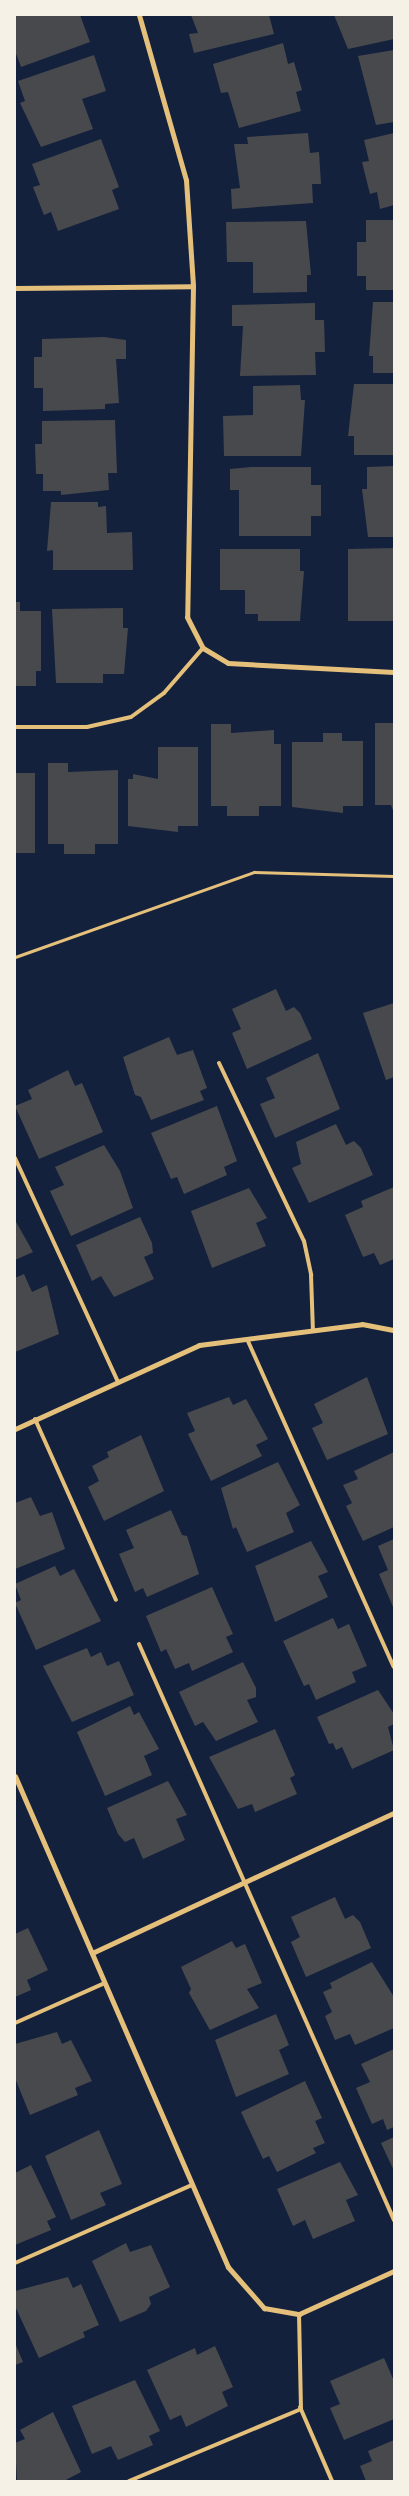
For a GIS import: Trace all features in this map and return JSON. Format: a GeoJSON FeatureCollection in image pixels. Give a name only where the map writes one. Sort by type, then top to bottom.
{"type":"FeatureCollection","features":[{"type":"Feature","properties":{"kind":"street"},"geometry":{"type":"LineString","coordinates":[[139,15],[186,180],[193,286],[187,617],[203,648],[228,663],[394,672]]}},
{"type":"Feature","properties":{"kind":"street"},"geometry":{"type":"LineString","coordinates":[[15,288],[193,286]]}},
{"type":"Feature","properties":{"kind":"street"},"geometry":{"type":"LineString","coordinates":[[15,1429],[199,1345],[362,1324],[394,1330]]}},
{"type":"Feature","properties":{"kind":"street"},"geometry":{"type":"LineString","coordinates":[[15,1777],[228,2267],[264,2308],[299,2314],[394,2271]]}},
{"type":"Feature","properties":{"kind":"street"},"geometry":{"type":"LineString","coordinates":[[92,1953],[394,1813]]}},
{"type":"Feature","properties":{"kind":"lane"},"geometry":{"type":"LineString","coordinates":[[15,727],[87,727],[131,717],[164,694],[203,648]]}},
{"type":"Feature","properties":{"kind":"lane"},"geometry":{"type":"LineString","coordinates":[[219,1063],[304,1241],[311,1275],[313,1331]]}},
{"type":"Feature","properties":{"kind":"lane"},"geometry":{"type":"LineString","coordinates":[[15,1158],[118,1382]]}},
{"type":"Feature","properties":{"kind":"lane"},"geometry":{"type":"LineString","coordinates":[[247,1339],[394,1667]]}},
{"type":"Feature","properties":{"kind":"lane"},"geometry":{"type":"LineString","coordinates":[[35,1419],[116,1600]]}},
{"type":"Feature","properties":{"kind":"lane"},"geometry":{"type":"LineString","coordinates":[[138,1644],[394,2220]]}},
{"type":"Feature","properties":{"kind":"lane"},"geometry":{"type":"LineString","coordinates":[[15,2023],[105,1983]]}},
{"type":"Feature","properties":{"kind":"lane"},"geometry":{"type":"LineString","coordinates":[[15,2263],[192,2185]]}},
{"type":"Feature","properties":{"kind":"lane"},"geometry":{"type":"LineString","coordinates":[[299,2314],[300,2407],[332,2481]]}},
{"type":"Feature","properties":{"kind":"lane"},"geometry":{"type":"LineString","coordinates":[[129,2481],[300,2407]]}},
{"type":"Feature","properties":{"kind":"path"},"geometry":{"type":"LineString","coordinates":[[15,957],[254,872],[394,876]]}},
{"type":"Feature","properties":{"kind":"building"},"geometry":{"type":"Polygon","coordinates":[[[15,15],[80,15],[90,42],[21,67],[15,51],[15,15]]]}},
{"type":"Feature","properties":{"kind":"building"},"geometry":{"type":"Polygon","coordinates":[[[191,15],[269,15],[274,34],[194,53],[189,34],[198,33],[191,15]]]}},
{"type":"Feature","properties":{"kind":"building"},"geometry":{"type":"Polygon","coordinates":[[[334,15],[394,15],[394,39],[348,49],[334,15]]]}},
{"type":"Feature","properties":{"kind":"building"},"geometry":{"type":"Polygon","coordinates":[[[283,43],[288,64],[294,62],[302,90],[296,92],[301,111],[239,128],[228,92],[221,93],[213,64],[283,43]]]}},
{"type":"Feature","properties":{"kind":"building"},"geometry":{"type":"Polygon","coordinates":[[[394,50],[394,122],[376,125],[358,56],[394,50]]]}},
{"type":"Feature","properties":{"kind":"building"},"geometry":{"type":"Polygon","coordinates":[[[94,55],[106,91],[82,99],[93,129],[41,147],[20,103],[25,101],[18,81],[94,55]]]}},
{"type":"Feature","properties":{"kind":"building"},"geometry":{"type":"Polygon","coordinates":[[[308,133],[310,153],[319,152],[321,184],[312,184],[313,203],[232,209],[231,189],[240,188],[234,144],[248,144],[247,137],[308,133]]]}},
{"type":"Feature","properties":{"kind":"building"},"geometry":{"type":"Polygon","coordinates":[[[394,133],[394,205],[380,209],[377,192],[370,194],[362,162],[369,161],[364,140],[394,133]]]}},
{"type":"Feature","properties":{"kind":"building"},"geometry":{"type":"Polygon","coordinates":[[[101,139],[119,187],[112,190],[119,209],[58,231],[51,212],[44,215],[33,187],[40,185],[32,164],[101,139]]]}},
{"type":"Feature","properties":{"kind":"building"},"geometry":{"type":"Polygon","coordinates":[[[366,220],[394,220],[394,290],[366,290],[366,276],[357,276],[357,242],[366,242],[366,220]]]}},
{"type":"Feature","properties":{"kind":"building"},"geometry":{"type":"Polygon","coordinates":[[[306,221],[311,275],[307,275],[307,292],[253,293],[253,262],[227,262],[226,222],[306,221]]]}},
{"type":"Feature","properties":{"kind":"building"},"geometry":{"type":"Polygon","coordinates":[[[373,302],[394,302],[394,373],[373,373],[373,356],[369,356],[373,302]]]}},
{"type":"Feature","properties":{"kind":"building"},"geometry":{"type":"Polygon","coordinates":[[[315,303],[315,320],[324,320],[325,352],[315,352],[316,375],[240,376],[243,326],[232,326],[232,305],[315,303]]]}},
{"type":"Feature","properties":{"kind":"building"},"geometry":{"type":"Polygon","coordinates":[[[104,337],[126,340],[126,359],[116,359],[119,403],[105,404],[105,409],[43,411],[43,388],[34,388],[34,357],[42,357],[42,339],[104,337]]]}},
{"type":"Feature","properties":{"kind":"building"},"geometry":{"type":"Polygon","coordinates":[[[354,384],[394,384],[394,455],[354,455],[354,436],[348,436],[354,384]]]}},
{"type":"Feature","properties":{"kind":"building"},"geometry":{"type":"Polygon","coordinates":[[[300,385],[301,400],[305,400],[301,456],[224,456],[223,416],[253,415],[253,386],[300,385]]]}},
{"type":"Feature","properties":{"kind":"building"},"geometry":{"type":"Polygon","coordinates":[[[115,420],[117,473],[108,473],[109,490],[61,495],[61,491],[43,491],[43,474],[36,474],[35,444],[42,444],[42,421],[115,420]]]}},
{"type":"Feature","properties":{"kind":"building"},"geometry":{"type":"Polygon","coordinates":[[[394,466],[394,537],[368,537],[362,489],[367,489],[367,467],[394,466]]]}},
{"type":"Feature","properties":{"kind":"building"},"geometry":{"type":"Polygon","coordinates":[[[311,467],[311,485],[321,485],[321,516],[311,516],[311,536],[239,536],[239,490],[230,490],[230,469],[311,467]]]}},
{"type":"Feature","properties":{"kind":"building"},"geometry":{"type":"Polygon","coordinates":[[[51,502],[98,502],[98,507],[106,506],[107,533],[132,532],[133,570],[53,570],[53,550],[47,551],[51,502]]]}},
{"type":"Feature","properties":{"kind":"building"},"geometry":{"type":"Polygon","coordinates":[[[394,548],[393,621],[348,621],[348,549],[394,548]]]}},
{"type":"Feature","properties":{"kind":"building"},"geometry":{"type":"Polygon","coordinates":[[[220,549],[300,549],[300,571],[304,571],[300,621],[258,621],[258,614],[245,614],[245,590],[220,590],[220,549]]]}},
{"type":"Feature","properties":{"kind":"building"},"geometry":{"type":"Polygon","coordinates":[[[15,602],[20,602],[20,611],[41,611],[41,671],[36,671],[36,686],[15,686],[15,602]]]}},
{"type":"Feature","properties":{"kind":"building"},"geometry":{"type":"Polygon","coordinates":[[[123,608],[123,628],[128,628],[124,674],[103,674],[103,683],[56,683],[52,609],[123,608]]]}},
{"type":"Feature","properties":{"kind":"building"},"geometry":{"type":"Polygon","coordinates":[[[375,723],[394,723],[394,813],[391,805],[375,805],[375,723]]]}},
{"type":"Feature","properties":{"kind":"building"},"geometry":{"type":"Polygon","coordinates":[[[211,724],[231,724],[231,733],[274,730],[274,744],[281,744],[281,806],[259,806],[259,816],[227,816],[227,806],[211,806],[211,724]]]}},
{"type":"Feature","properties":{"kind":"building"},"geometry":{"type":"Polygon","coordinates":[[[323,733],[342,733],[342,741],[363,741],[363,806],[343,806],[343,813],[292,807],[292,742],[323,742],[323,733]]]}},
{"type":"Feature","properties":{"kind":"building"},"geometry":{"type":"Polygon","coordinates":[[[158,747],[198,747],[198,826],[178,826],[178,832],[128,826],[128,779],[133,779],[133,774],[158,779],[158,747]]]}},
{"type":"Feature","properties":{"kind":"building"},"geometry":{"type":"Polygon","coordinates":[[[48,763],[68,763],[68,772],[118,770],[118,844],[95,844],[95,854],[64,854],[64,844],[48,844],[48,763]]]}},
{"type":"Feature","properties":{"kind":"building"},"geometry":{"type":"Polygon","coordinates":[[[15,773],[35,773],[35,853],[15,853],[15,773]]]}},
{"type":"Feature","properties":{"kind":"building"},"geometry":{"type":"Polygon","coordinates":[[[276,989],[286,1011],[294,1007],[300,1013],[312,1039],[247,1069],[232,1033],[241,1029],[232,1009],[276,989]]]}},
{"type":"Feature","properties":{"kind":"building"},"geometry":{"type":"Polygon","coordinates":[[[394,1003],[394,1077],[386,1080],[363,1013],[394,1003]]]}},
{"type":"Feature","properties":{"kind":"building"},"geometry":{"type":"Polygon","coordinates":[[[169,1037],[177,1055],[193,1050],[207,1088],[200,1091],[204,1100],[151,1120],[141,1097],[135,1095],[123,1057],[169,1037]]]}},
{"type":"Feature","properties":{"kind":"building"},"geometry":{"type":"Polygon","coordinates":[[[318,1053],[340,1109],[275,1138],[260,1104],[275,1098],[266,1078],[318,1053]]]}},
{"type":"Feature","properties":{"kind":"building"},"geometry":{"type":"Polygon","coordinates":[[[68,1070],[75,1086],[82,1083],[103,1132],[39,1159],[15,1106],[32,1099],[28,1090],[68,1070]]]}},
{"type":"Feature","properties":{"kind":"building"},"geometry":{"type":"Polygon","coordinates":[[[217,1106],[237,1161],[224,1167],[227,1175],[184,1194],[177,1177],[171,1179],[151,1133],[217,1106]]]}},
{"type":"Feature","properties":{"kind":"building"},"geometry":{"type":"Polygon","coordinates":[[[336,1124],[346,1145],[354,1141],[361,1148],[373,1175],[309,1203],[292,1168],[301,1164],[296,1142],[336,1124]]]}},
{"type":"Feature","properties":{"kind":"building"},"geometry":{"type":"Polygon","coordinates":[[[104,1145],[120,1171],[133,1208],[71,1236],[50,1191],[64,1185],[55,1167],[104,1145]]]}},
{"type":"Feature","properties":{"kind":"building"},"geometry":{"type":"Polygon","coordinates":[[[394,1187],[394,1259],[380,1265],[374,1253],[363,1257],[345,1215],[363,1207],[361,1201],[394,1187]]]}},
{"type":"Feature","properties":{"kind":"building"},"geometry":{"type":"Polygon","coordinates":[[[249,1188],[267,1218],[256,1223],[266,1246],[212,1268],[191,1211],[249,1188]]]}},
{"type":"Feature","properties":{"kind":"building"},"geometry":{"type":"Polygon","coordinates":[[[140,1217],[152,1243],[153,1253],[144,1257],[154,1279],[114,1297],[101,1276],[92,1281],[76,1245],[140,1217]]]}},
{"type":"Feature","properties":{"kind":"building"},"geometry":{"type":"Polygon","coordinates":[[[15,1220],[33,1252],[15,1260],[15,1220]]]}},
{"type":"Feature","properties":{"kind":"building"},"geometry":{"type":"Polygon","coordinates":[[[24,1274],[32,1292],[47,1285],[59,1334],[15,1352],[15,1278],[24,1274]]]}},
{"type":"Feature","properties":{"kind":"building"},"geometry":{"type":"Polygon","coordinates":[[[367,1377],[388,1434],[327,1460],[312,1428],[323,1423],[314,1404],[367,1377]]]}},
{"type":"Feature","properties":{"kind":"building"},"geometry":{"type":"Polygon","coordinates":[[[229,1397],[233,1405],[246,1399],[268,1439],[256,1445],[262,1456],[211,1481],[188,1434],[195,1431],[187,1413],[229,1397]]]}},
{"type":"Feature","properties":{"kind":"building"},"geometry":{"type":"Polygon","coordinates":[[[141,1435],[164,1491],[104,1521],[88,1487],[99,1481],[92,1466],[109,1457],[107,1452],[141,1435]]]}},
{"type":"Feature","properties":{"kind":"building"},"geometry":{"type":"Polygon","coordinates":[[[394,1452],[394,1527],[363,1541],[346,1506],[352,1503],[343,1485],[358,1479],[354,1471],[394,1452]]]}},
{"type":"Feature","properties":{"kind":"building"},"geometry":{"type":"Polygon","coordinates":[[[278,1462],[300,1505],[286,1513],[294,1532],[247,1552],[236,1527],[233,1529],[221,1488],[278,1462]]]}},
{"type":"Feature","properties":{"kind":"building"},"geometry":{"type":"Polygon","coordinates":[[[31,1497],[40,1516],[52,1512],[65,1549],[15,1569],[15,1503],[31,1497]]]}},
{"type":"Feature","properties":{"kind":"building"},"geometry":{"type":"Polygon","coordinates":[[[171,1510],[182,1535],[187,1536],[199,1574],[147,1597],[143,1588],[135,1592],[119,1554],[134,1548],[126,1530],[171,1510]]]}},
{"type":"Feature","properties":{"kind":"building"},"geometry":{"type":"Polygon","coordinates":[[[394,1539],[393,1607],[379,1574],[388,1570],[378,1546],[394,1539]]]}},
{"type":"Feature","properties":{"kind":"building"},"geometry":{"type":"Polygon","coordinates":[[[311,1541],[328,1572],[318,1576],[328,1597],[275,1622],[255,1566],[311,1541]]]}},
{"type":"Feature","properties":{"kind":"building"},"geometry":{"type":"Polygon","coordinates":[[[55,1566],[60,1576],[74,1569],[101,1621],[36,1650],[15,1603],[21,1600],[15,1584],[55,1566]]]}},
{"type":"Feature","properties":{"kind":"building"},"geometry":{"type":"Polygon","coordinates":[[[212,1587],[233,1634],[226,1637],[233,1652],[192,1671],[189,1663],[175,1669],[166,1649],[161,1652],[146,1616],[212,1587]]]}},
{"type":"Feature","properties":{"kind":"building"},"geometry":{"type":"Polygon","coordinates":[[[333,1618],[338,1629],[349,1624],[367,1666],[352,1672],[356,1682],[316,1700],[309,1684],[304,1686],[283,1641],[333,1618]]]}},
{"type":"Feature","properties":{"kind":"building"},"geometry":{"type":"Polygon","coordinates":[[[87,1648],[91,1657],[101,1652],[107,1666],[119,1661],[134,1695],[72,1722],[43,1666],[87,1648]]]}},
{"type":"Feature","properties":{"kind":"building"},"geometry":{"type":"Polygon","coordinates":[[[243,1662],[256,1688],[256,1697],[247,1700],[258,1722],[216,1741],[203,1722],[195,1726],[179,1692],[243,1662]]]}},
{"type":"Feature","properties":{"kind":"building"},"geometry":{"type":"Polygon","coordinates":[[[378,1690],[394,1714],[394,1724],[388,1727],[394,1750],[352,1769],[342,1747],[336,1750],[333,1743],[329,1744],[317,1717],[378,1690]]]}},
{"type":"Feature","properties":{"kind":"building"},"geometry":{"type":"Polygon","coordinates":[[[130,1706],[134,1715],[139,1712],[159,1749],[144,1756],[152,1775],[105,1796],[77,1732],[130,1706]]]}},
{"type":"Feature","properties":{"kind":"building"},"geometry":{"type":"Polygon","coordinates":[[[275,1729],[295,1775],[290,1778],[297,1794],[255,1812],[252,1804],[238,1809],[209,1757],[275,1729]]]}},
{"type":"Feature","properties":{"kind":"building"},"geometry":{"type":"Polygon","coordinates":[[[168,1781],[187,1815],[176,1819],[185,1840],[143,1859],[134,1838],[125,1842],[118,1834],[107,1808],[168,1781]]]}},
{"type":"Feature","properties":{"kind":"building"},"geometry":{"type":"Polygon","coordinates":[[[335,1897],[345,1919],[353,1915],[360,1922],[371,1948],[306,1977],[291,1942],[300,1937],[291,1917],[335,1897]]]}},
{"type":"Feature","properties":{"kind":"building"},"geometry":{"type":"Polygon","coordinates":[[[28,1928],[48,1970],[27,1980],[31,1990],[15,1997],[15,1934],[28,1928]]]}},
{"type":"Feature","properties":{"kind":"building"},"geometry":{"type":"Polygon","coordinates":[[[232,1941],[236,1948],[245,1944],[262,1983],[247,1989],[259,2008],[210,2030],[189,1993],[191,1989],[181,1967],[232,1941]]]}},
{"type":"Feature","properties":{"kind":"building"},"geometry":{"type":"Polygon","coordinates":[[[372,1962],[394,1997],[394,2028],[355,2045],[350,2034],[335,2040],[325,2016],[332,2012],[323,1992],[332,1988],[330,1983],[372,1962]]]}},
{"type":"Feature","properties":{"kind":"building"},"geometry":{"type":"Polygon","coordinates":[[[276,2014],[289,2045],[279,2050],[289,2074],[236,2097],[215,2040],[276,2014]]]}},
{"type":"Feature","properties":{"kind":"building"},"geometry":{"type":"Polygon","coordinates":[[[57,2032],[62,2044],[71,2040],[92,2081],[75,2088],[78,2095],[30,2115],[15,2078],[15,2044],[57,2032]]]}},
{"type":"Feature","properties":{"kind":"building"},"geometry":{"type":"Polygon","coordinates":[[[394,2049],[394,2127],[387,2130],[383,2119],[372,2124],[356,2088],[370,2082],[361,2064],[394,2049]]]}},
{"type":"Feature","properties":{"kind":"building"},"geometry":{"type":"Polygon","coordinates":[[[305,2081],[322,2118],[315,2121],[325,2143],[313,2148],[316,2153],[277,2172],[269,2156],[263,2159],[241,2112],[305,2081]]]}},
{"type":"Feature","properties":{"kind":"building"},"geometry":{"type":"Polygon","coordinates":[[[99,2130],[122,2184],[100,2193],[106,2205],[71,2220],[45,2156],[99,2130]]]}},
{"type":"Feature","properties":{"kind":"building"},"geometry":{"type":"Polygon","coordinates":[[[394,2137],[394,2171],[381,2143],[394,2137]]]}},
{"type":"Feature","properties":{"kind":"building"},"geometry":{"type":"Polygon","coordinates":[[[340,2162],[358,2195],[346,2200],[355,2221],[313,2239],[305,2220],[293,2226],[277,2189],[340,2162]]]}},
{"type":"Feature","properties":{"kind":"building"},"geometry":{"type":"Polygon","coordinates":[[[31,2165],[56,2217],[47,2221],[51,2230],[15,2245],[15,2173],[31,2165]]]}},
{"type":"Feature","properties":{"kind":"building"},"geometry":{"type":"Polygon","coordinates":[[[126,2243],[130,2252],[151,2245],[170,2287],[149,2297],[151,2304],[146,2311],[120,2322],[92,2261],[126,2243]]]}},
{"type":"Feature","properties":{"kind":"building"},"geometry":{"type":"Polygon","coordinates":[[[68,2277],[73,2288],[81,2284],[99,2325],[83,2332],[85,2337],[39,2358],[15,2306],[15,2291],[68,2277]]]}},
{"type":"Feature","properties":{"kind":"building"},"geometry":{"type":"Polygon","coordinates":[[[15,2343],[23,2362],[15,2365],[15,2343]]]}},
{"type":"Feature","properties":{"kind":"building"},"geometry":{"type":"Polygon","coordinates":[[[215,2346],[233,2387],[222,2392],[228,2406],[186,2427],[181,2415],[170,2420],[147,2370],[195,2348],[197,2355],[215,2346]]]}},
{"type":"Feature","properties":{"kind":"building"},"geometry":{"type":"Polygon","coordinates":[[[384,2358],[394,2381],[394,2419],[344,2440],[330,2408],[340,2404],[330,2381],[384,2358]]]}},
{"type":"Feature","properties":{"kind":"building"},"geometry":{"type":"Polygon","coordinates":[[[135,2380],[160,2431],[149,2436],[153,2445],[118,2460],[111,2446],[92,2454],[72,2406],[135,2380]]]}},
{"type":"Feature","properties":{"kind":"building"},"geometry":{"type":"Polygon","coordinates":[[[53,2412],[81,2472],[64,2481],[17,2481],[15,2443],[25,2439],[20,2430],[53,2412]]]}},
{"type":"Feature","properties":{"kind":"building"},"geometry":{"type":"Polygon","coordinates":[[[394,2440],[394,2481],[366,2481],[360,2466],[372,2461],[368,2451],[394,2440]]]}}]}
